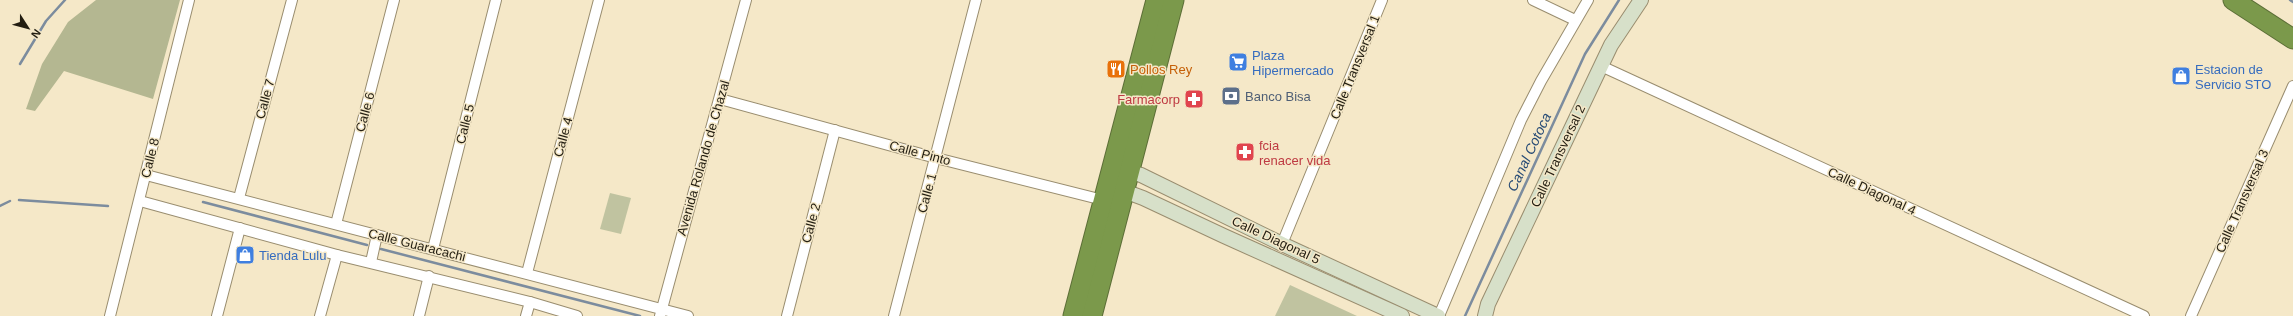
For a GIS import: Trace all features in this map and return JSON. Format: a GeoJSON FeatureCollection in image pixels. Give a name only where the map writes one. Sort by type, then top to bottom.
{"type":"FeatureCollection","features":[{"type":"Feature","properties":{"kind":"highway"},"geometry":{"type":"LineString","coordinates":[[1121,169],[1156,0]]}},
{"type":"Feature","properties":{"kind":"highway"},"geometry":{"type":"LineString","coordinates":[[1073,316],[1114,195],[1174,0]]}},
{"type":"Feature","properties":{"kind":"highway"},"geometry":{"type":"LineString","coordinates":[[2233,0],[2293,39]]}},
{"type":"Feature","properties":{"kind":"highway"},"geometry":{"type":"LineString","coordinates":[[1092,316],[1114,195]]}},
{"type":"Feature","properties":{"kind":"street","name":"Calle 8"},"geometry":{"type":"LineString","coordinates":[[110,316],[140,201],[189,0]]}},
{"type":"Feature","properties":{"kind":"street","name":"Calle 7"},"geometry":{"type":"LineString","coordinates":[[239,198],[292,0]]}},
{"type":"Feature","properties":{"kind":"street","name":"Calle 6"},"geometry":{"type":"LineString","coordinates":[[336,224],[394,0]]}},
{"type":"Feature","properties":{"kind":"street","name":"Calle 5"},"geometry":{"type":"LineString","coordinates":[[433,248],[496,0]]}},
{"type":"Feature","properties":{"kind":"street","name":"Calle 4"},"geometry":{"type":"LineString","coordinates":[[527,273],[599,0]]}},
{"type":"Feature","properties":{"kind":"street","name":"Avenida Rolando de Chazal"},"geometry":{"type":"LineString","coordinates":[[661,312],[746,0]]}},
{"type":"Feature","properties":{"kind":"street","name":"Calle 1"},"geometry":{"type":"LineString","coordinates":[[894,316],[976,0]]}},
{"type":"Feature","properties":{"kind":"street","name":"Calle Transversal 1"},"geometry":{"type":"LineString","coordinates":[[1282,244],[1382,0]]}},
{"type":"Feature","properties":{"kind":"street"},"geometry":{"type":"LineString","coordinates":[[1533,0],[1575,20]]}},
{"type":"Feature","properties":{"kind":"street"},"geometry":{"type":"LineString","coordinates":[[1438,316],[1521,120],[1575,20],[1588,0]]}},
{"type":"Feature","properties":{"kind":"street","name":"Calle Transversal 2"},"geometry":{"type":"LineString","coordinates":[[1485,316],[1488,304],[1600,66],[1611,45],[1641,0]]}},
{"type":"Feature","properties":{"kind":"street","name":"Calle Diagonal 4"},"geometry":{"type":"LineString","coordinates":[[1600,66],[2144,316]]}},
{"type":"Feature","properties":{"kind":"street","name":"Calle Transversal 3"},"geometry":{"type":"LineString","coordinates":[[2190,316],[2293,86]]}},
{"type":"Feature","properties":{"kind":"street","name":"Calle Pinto"},"geometry":{"type":"LineString","coordinates":[[720,100],[936,158],[1114,195]]}},
{"type":"Feature","properties":{"kind":"street","name":"Calle 2"},"geometry":{"type":"LineString","coordinates":[[787,316],[835,130]]}},
{"type":"Feature","properties":{"kind":"street","name":"Calle Diagonal 5"},"geometry":{"type":"LineString","coordinates":[[1121,169],[1438,316]]}},
{"type":"Feature","properties":{"kind":"street","name":"Calle Guaracachi"},"geometry":{"type":"LineString","coordinates":[[146,175],[527,273],[661,312],[688,316]]}},
{"type":"Feature","properties":{"kind":"street","name":"Calle Diagonal 5"},"geometry":{"type":"LineString","coordinates":[[1114,195],[1402,316]]}},
{"type":"Feature","properties":{"kind":"street"},"geometry":{"type":"LineString","coordinates":[[140,201],[337,255],[429,276],[530,302],[577,316]]}},
{"type":"Feature","properties":{"kind":"street"},"geometry":{"type":"LineString","coordinates":[[217,316],[240,228]]}},
{"type":"Feature","properties":{"kind":"street"},"geometry":{"type":"LineString","coordinates":[[371,262],[377,235]]}},
{"type":"Feature","properties":{"kind":"street"},"geometry":{"type":"LineString","coordinates":[[320,316],[337,255]]}},
{"type":"Feature","properties":{"kind":"street"},"geometry":{"type":"LineString","coordinates":[[419,316],[429,276]]}},
{"type":"Feature","properties":{"kind":"street"},"geometry":{"type":"LineString","coordinates":[[526,316],[530,302]]}},
{"type":"Feature","properties":{"kind":"green space"},"geometry":{"type":"Polygon","coordinates":[[[96,0],[180,0],[153,99],[64,71],[35,111],[26,109],[42,64],[68,22],[96,0]]]}},
{"type":"Feature","properties":{"kind":"green space"},"geometry":{"type":"Polygon","coordinates":[[[610,193],[631,198],[621,234],[600,229],[610,193]]]}},
{"type":"Feature","properties":{"kind":"green space"},"geometry":{"type":"Polygon","coordinates":[[[1290,285],[1357,316],[1275,316],[1290,285]]]}},
{"type":"Feature","properties":{"kind":"waterway"},"geometry":{"type":"LineString","coordinates":[[20,64],[46,21],[65,0]]}},
{"type":"Feature","properties":{"kind":"waterway","name":"Canal Cotoca"},"geometry":{"type":"LineString","coordinates":[[1465,316],[1585,54],[1619,0]]}},
{"type":"Feature","properties":{"kind":"waterway"},"geometry":{"type":"LineString","coordinates":[[19,200],[108,206]]}},
{"type":"Feature","properties":{"kind":"waterway"},"geometry":{"type":"LineString","coordinates":[[0,206],[10,201]]}},
{"type":"Feature","properties":{"kind":"waterway"},"geometry":{"type":"LineString","coordinates":[[203,202],[367,245]]}},
{"type":"Feature","properties":{"kind":"waterway"},"geometry":{"type":"LineString","coordinates":[[381,249],[640,316]]}},
{"type":"Feature","properties":{"kind":"place","name":"Plaza Hipermercado"},"geometry":{"type":"Point","coordinates":[1238,62]}},
{"type":"Feature","properties":{"kind":"place","name":"Pollos Rey"},"geometry":{"type":"Point","coordinates":[1116,69]}},
{"type":"Feature","properties":{"kind":"place","name":"Estacion de Servicio STO"},"geometry":{"type":"Point","coordinates":[2181,76]}},
{"type":"Feature","properties":{"kind":"place","name":"Banco Bisa"},"geometry":{"type":"Point","coordinates":[1231,96]}},
{"type":"Feature","properties":{"kind":"place","name":"Farmacorp"},"geometry":{"type":"Point","coordinates":[1194,99]}},
{"type":"Feature","properties":{"kind":"place","name":"fcia renacer vida"},"geometry":{"type":"Point","coordinates":[1245,152]}},
{"type":"Feature","properties":{"kind":"place","name":"Tienda Lulu"},"geometry":{"type":"Point","coordinates":[245,255]}}]}
